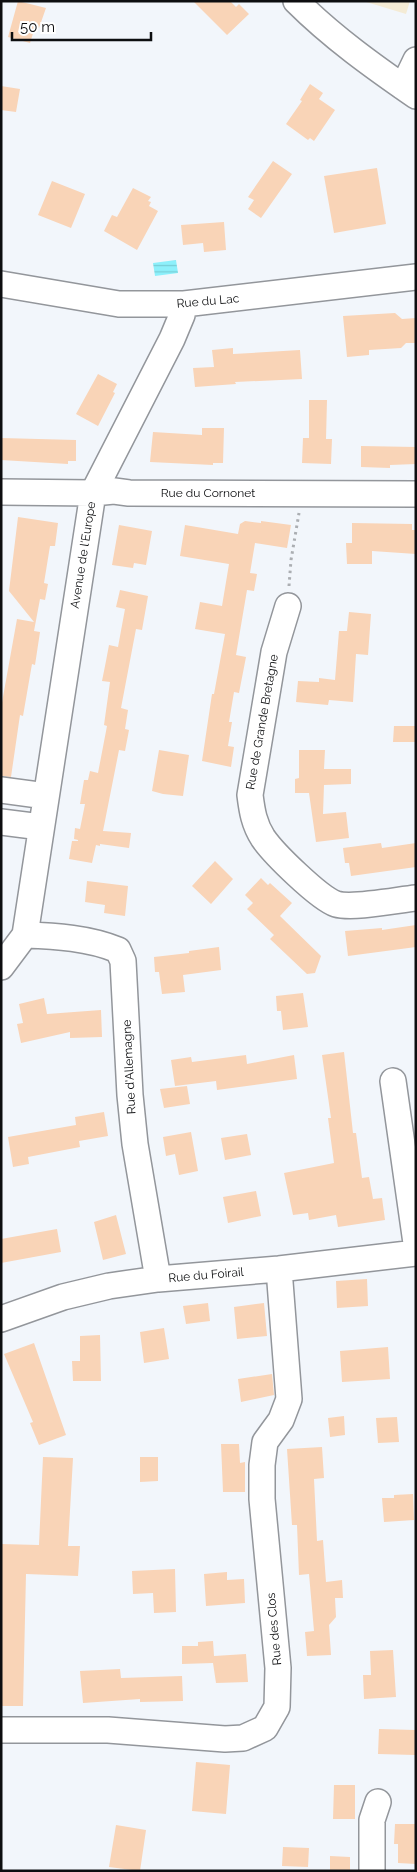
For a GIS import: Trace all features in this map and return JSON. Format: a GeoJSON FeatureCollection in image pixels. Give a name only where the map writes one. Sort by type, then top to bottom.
{"type":"FeatureCollection","features":[{"type":"Feature","properties":{"kind":"street"},"geometry":{"type":"LineString","coordinates":[[296,1],[331,33],[410,92],[416,60]]}},
{"type":"Feature","properties":{"kind":"street","name":"Rue du Lac"},"geometry":{"type":"LineString","coordinates":[[1,284],[120,304],[184,304],[416,277]]}},
{"type":"Feature","properties":{"kind":"street","name":"Avenue de l'Europe"},"geometry":{"type":"LineString","coordinates":[[1,967],[25,935],[93,493],[172,339],[182,315],[184,304]]}},
{"type":"Feature","properties":{"kind":"street","name":"Rue du Cornonet"},"geometry":{"type":"LineString","coordinates":[[1,492],[93,493],[114,491],[129,493],[416,494]]}},
{"type":"Feature","properties":{"kind":"street","name":"Rue de Grande Bretagne"},"geometry":{"type":"LineString","coordinates":[[288,606],[274,652],[250,795],[252,816],[263,837],[275,852],[324,898],[330,901],[351,906],[416,898]]}},
{"type":"Feature","properties":{"kind":"street"},"geometry":{"type":"LineString","coordinates":[[1,790],[46,796]]}},
{"type":"Feature","properties":{"kind":"street"},"geometry":{"type":"LineString","coordinates":[[1,822],[41,827]]}},
{"type":"Feature","properties":{"kind":"street","name":"Rue d'Allemagne"},"geometry":{"type":"LineString","coordinates":[[25,935],[71,938],[104,944],[118,950],[124,961],[134,1144],[158,1279]]}},
{"type":"Feature","properties":{"kind":"street"},"geometry":{"type":"LineString","coordinates":[[393,1080],[416,1243]]}},
{"type":"Feature","properties":{"kind":"street","name":"Rue du Foirail"},"geometry":{"type":"LineString","coordinates":[[1,1319],[63,1297],[109,1286],[158,1279],[280,1269],[416,1253]]}},
{"type":"Feature","properties":{"kind":"street","name":"Rue des Clos"},"geometry":{"type":"LineString","coordinates":[[1,1730],[108,1730],[225,1739],[243,1738],[265,1728],[277,1707],[278,1668],[262,1499],[262,1465],[265,1442],[282,1420],[289,1399],[280,1269]]}},
{"type":"Feature","properties":{"kind":"street"},"geometry":{"type":"LineString","coordinates":[[372,1871],[372,1820],[378,1802]]}},
{"type":"Feature","properties":{"kind":"path"},"geometry":{"type":"LineString","coordinates":[[288,606],[291,560],[300,505]]}},
{"type":"Feature","properties":{"kind":"shaded area"},"geometry":{"type":"Polygon","coordinates":[[[363,1],[410,1],[406,14],[363,1]]]}},
{"type":"Feature","properties":{"kind":"water"},"geometry":{"type":"Polygon","coordinates":[[[176,260],[178,273],[155,276],[153,263],[176,260]]]}},
{"type":"Feature","properties":{"kind":"building"},"geometry":{"type":"Polygon","coordinates":[[[18,1],[46,8],[39,28],[35,27],[30,43],[8,37],[18,1]]]}},
{"type":"Feature","properties":{"kind":"building"},"geometry":{"type":"Polygon","coordinates":[[[193,1],[230,1],[236,7],[239,4],[249,14],[227,35],[193,1]]]}},
{"type":"Feature","properties":{"kind":"building"},"geometry":{"type":"Polygon","coordinates":[[[310,84],[323,93],[319,99],[335,110],[314,141],[310,138],[308,140],[286,124],[302,101],[300,100],[310,84]]]}},
{"type":"Feature","properties":{"kind":"building"},"geometry":{"type":"Polygon","coordinates":[[[1,86],[20,89],[16,112],[1,110],[1,86]]]}},
{"type":"Feature","properties":{"kind":"building"},"geometry":{"type":"Polygon","coordinates":[[[273,161],[292,174],[261,218],[248,209],[254,200],[248,197],[273,161]]]}},
{"type":"Feature","properties":{"kind":"building"},"geometry":{"type":"Polygon","coordinates":[[[377,168],[386,224],[334,233],[324,176],[377,168]]]}},
{"type":"Feature","properties":{"kind":"building"},"geometry":{"type":"Polygon","coordinates":[[[52,181],[85,194],[71,228],[38,215],[52,181]]]}},
{"type":"Feature","properties":{"kind":"building"},"geometry":{"type":"Polygon","coordinates":[[[133,188],[151,197],[148,201],[151,202],[149,206],[158,211],[137,250],[104,231],[112,215],[117,217],[133,188]]]}},
{"type":"Feature","properties":{"kind":"building"},"geometry":{"type":"Polygon","coordinates":[[[224,222],[226,250],[204,252],[203,243],[183,245],[181,225],[224,222]]]}},
{"type":"Feature","properties":{"kind":"building"},"geometry":{"type":"Polygon","coordinates":[[[395,313],[402,319],[416,318],[416,343],[406,343],[401,348],[369,350],[369,355],[347,357],[343,316],[395,313]]]}},
{"type":"Feature","properties":{"kind":"building"},"geometry":{"type":"Polygon","coordinates":[[[233,348],[233,354],[300,350],[302,379],[235,382],[236,384],[195,387],[193,368],[214,367],[212,350],[233,348]]]}},
{"type":"Feature","properties":{"kind":"building"},"geometry":{"type":"Polygon","coordinates":[[[98,374],[117,384],[113,392],[115,393],[98,426],[76,414],[98,374]]]}},
{"type":"Feature","properties":{"kind":"building"},"geometry":{"type":"Polygon","coordinates":[[[309,400],[327,400],[326,439],[332,439],[331,464],[302,463],[303,438],[309,438],[309,400]]]}},
{"type":"Feature","properties":{"kind":"building"},"geometry":{"type":"Polygon","coordinates":[[[202,428],[224,428],[223,463],[213,463],[213,465],[150,462],[153,432],[202,435],[202,428]]]}},
{"type":"Feature","properties":{"kind":"building"},"geometry":{"type":"Polygon","coordinates":[[[1,438],[76,440],[76,461],[68,461],[68,464],[1,460],[1,438]]]}},
{"type":"Feature","properties":{"kind":"building"},"geometry":{"type":"Polygon","coordinates":[[[361,446],[416,447],[416,464],[390,465],[390,468],[361,467],[361,446]]]}},
{"type":"Feature","properties":{"kind":"building"},"geometry":{"type":"Polygon","coordinates":[[[18,517],[58,523],[55,546],[50,546],[44,583],[48,584],[45,600],[40,599],[34,631],[40,632],[35,665],[32,664],[23,716],[20,715],[11,777],[1,776],[1,708],[17,619],[34,622],[9,591],[18,517]]]}},
{"type":"Feature","properties":{"kind":"building"},"geometry":{"type":"Polygon","coordinates":[[[245,521],[291,525],[287,548],[255,543],[250,573],[257,574],[254,591],[247,590],[236,655],[246,657],[239,693],[234,692],[229,722],[232,722],[228,746],[234,747],[231,767],[202,761],[212,694],[214,694],[225,634],[195,629],[200,602],[222,606],[229,564],[180,556],[185,525],[238,534],[240,524],[245,521]]]}},
{"type":"Feature","properties":{"kind":"building"},"geometry":{"type":"Polygon","coordinates":[[[352,523],[412,524],[412,530],[416,530],[416,554],[372,551],[372,564],[347,564],[346,543],[352,543],[352,523]]]}},
{"type":"Feature","properties":{"kind":"building"},"geometry":{"type":"Polygon","coordinates":[[[119,525],[152,531],[146,565],[134,563],[133,568],[112,565],[119,525]]]}},
{"type":"Feature","properties":{"kind":"building"},"geometry":{"type":"Polygon","coordinates":[[[120,590],[148,596],[142,630],[136,629],[121,708],[128,710],[125,729],[129,730],[125,751],[119,750],[103,831],[131,833],[129,848],[96,845],[92,863],[69,859],[72,841],[78,841],[74,839],[75,828],[80,829],[85,804],[80,804],[84,780],[88,780],[90,771],[98,773],[107,726],[104,725],[110,682],[102,681],[109,645],[118,647],[125,609],[116,607],[120,590]]]}},
{"type":"Feature","properties":{"kind":"building"},"geometry":{"type":"Polygon","coordinates":[[[349,612],[371,614],[368,655],[356,654],[353,702],[329,700],[328,705],[296,702],[298,681],[319,682],[319,678],[335,680],[339,631],[347,631],[349,612]]]}},
{"type":"Feature","properties":{"kind":"building"},"geometry":{"type":"Polygon","coordinates":[[[394,726],[416,726],[416,742],[393,742],[394,726]]]}},
{"type":"Feature","properties":{"kind":"building"},"geometry":{"type":"Polygon","coordinates":[[[159,750],[189,755],[183,796],[152,791],[159,750]]]}},
{"type":"Feature","properties":{"kind":"building"},"geometry":{"type":"Polygon","coordinates":[[[299,750],[325,750],[324,769],[351,769],[351,784],[324,785],[323,814],[346,812],[349,838],[316,842],[309,793],[295,793],[295,779],[299,778],[299,750]]]}},
{"type":"Feature","properties":{"kind":"building"},"geometry":{"type":"Polygon","coordinates":[[[381,843],[382,848],[416,843],[416,867],[351,876],[349,863],[345,863],[343,848],[381,843]]]}},
{"type":"Feature","properties":{"kind":"building"},"geometry":{"type":"Polygon","coordinates":[[[215,861],[233,879],[211,904],[192,886],[215,861]]]}},
{"type":"Feature","properties":{"kind":"building"},"geometry":{"type":"Polygon","coordinates":[[[261,878],[268,885],[270,883],[292,903],[280,916],[321,956],[315,973],[307,974],[270,939],[274,935],[247,909],[253,903],[245,895],[261,878]]]}},
{"type":"Feature","properties":{"kind":"building"},"geometry":{"type":"Polygon","coordinates":[[[87,881],[128,886],[125,916],[104,913],[105,905],[85,902],[87,881]]]}},
{"type":"Feature","properties":{"kind":"building"},"geometry":{"type":"Polygon","coordinates":[[[416,925],[416,947],[348,956],[345,931],[382,928],[382,930],[416,925]]]}},
{"type":"Feature","properties":{"kind":"building"},"geometry":{"type":"Polygon","coordinates":[[[219,947],[221,970],[183,975],[185,992],[162,994],[159,972],[155,972],[154,957],[219,947]]]}},
{"type":"Feature","properties":{"kind":"building"},"geometry":{"type":"Polygon","coordinates":[[[303,993],[308,1027],[283,1030],[281,1011],[277,1011],[276,996],[303,993]]]}},
{"type":"Feature","properties":{"kind":"building"},"geometry":{"type":"Polygon","coordinates":[[[44,998],[47,1014],[101,1010],[102,1037],[70,1038],[70,1032],[21,1043],[17,1024],[23,1023],[19,1004],[44,998]]]}},
{"type":"Feature","properties":{"kind":"building"},"geometry":{"type":"Polygon","coordinates":[[[344,1052],[353,1133],[356,1133],[362,1178],[369,1177],[373,1199],[382,1198],[385,1220],[338,1227],[336,1215],[309,1220],[308,1213],[293,1215],[284,1173],[334,1163],[328,1118],[331,1118],[322,1055],[344,1052]]]}},
{"type":"Feature","properties":{"kind":"building"},"geometry":{"type":"Polygon","coordinates":[[[246,1055],[247,1064],[294,1055],[297,1079],[217,1090],[216,1081],[175,1086],[171,1060],[191,1057],[192,1062],[246,1055]]]}},
{"type":"Feature","properties":{"kind":"building"},"geometry":{"type":"Polygon","coordinates":[[[187,1086],[190,1104],[164,1108],[160,1089],[187,1086]]]}},
{"type":"Feature","properties":{"kind":"building"},"geometry":{"type":"Polygon","coordinates":[[[104,1112],[108,1136],[79,1141],[80,1147],[28,1157],[29,1164],[13,1167],[8,1137],[76,1125],[75,1117],[104,1112]]]}},
{"type":"Feature","properties":{"kind":"building"},"geometry":{"type":"Polygon","coordinates":[[[191,1132],[198,1171],[179,1175],[175,1154],[166,1156],[163,1137],[191,1132]]]}},
{"type":"Feature","properties":{"kind":"building"},"geometry":{"type":"Polygon","coordinates":[[[247,1134],[251,1155],[225,1160],[221,1138],[247,1134]]]}},
{"type":"Feature","properties":{"kind":"building"},"geometry":{"type":"Polygon","coordinates":[[[256,1191],[261,1216],[228,1223],[223,1197],[256,1191]]]}},
{"type":"Feature","properties":{"kind":"building"},"geometry":{"type":"Polygon","coordinates":[[[116,1215],[126,1254],[103,1260],[94,1222],[116,1215]]]}},
{"type":"Feature","properties":{"kind":"building"},"geometry":{"type":"Polygon","coordinates":[[[57,1229],[61,1252],[1,1263],[1,1239],[57,1229]]]}},
{"type":"Feature","properties":{"kind":"building"},"geometry":{"type":"Polygon","coordinates":[[[367,1279],[368,1306],[337,1308],[336,1281],[367,1279]]]}},
{"type":"Feature","properties":{"kind":"building"},"geometry":{"type":"Polygon","coordinates":[[[208,1303],[210,1321],[186,1324],[183,1306],[208,1303]]]}},
{"type":"Feature","properties":{"kind":"building"},"geometry":{"type":"Polygon","coordinates":[[[264,1303],[267,1336],[237,1339],[234,1307],[264,1303]]]}},
{"type":"Feature","properties":{"kind":"building"},"geometry":{"type":"Polygon","coordinates":[[[164,1328],[169,1359],[144,1363],[140,1332],[164,1328]]]}},
{"type":"Feature","properties":{"kind":"building"},"geometry":{"type":"Polygon","coordinates":[[[100,1335],[101,1381],[73,1381],[72,1361],[80,1361],[80,1336],[100,1335]]]}},
{"type":"Feature","properties":{"kind":"building"},"geometry":{"type":"Polygon","coordinates":[[[34,1343],[66,1435],[39,1445],[30,1423],[33,1422],[4,1354],[34,1343]]]}},
{"type":"Feature","properties":{"kind":"building"},"geometry":{"type":"Polygon","coordinates":[[[388,1347],[390,1379],[342,1382],[340,1351],[388,1347]]]}},
{"type":"Feature","properties":{"kind":"building"},"geometry":{"type":"Polygon","coordinates":[[[272,1374],[274,1395],[241,1402],[238,1379],[272,1374]]]}},
{"type":"Feature","properties":{"kind":"building"},"geometry":{"type":"Polygon","coordinates":[[[344,1416],[345,1435],[330,1437],[328,1418],[344,1416]]]}},
{"type":"Feature","properties":{"kind":"building"},"geometry":{"type":"Polygon","coordinates":[[[397,1417],[399,1442],[378,1443],[376,1418],[397,1417]]]}},
{"type":"Feature","properties":{"kind":"building"},"geometry":{"type":"Polygon","coordinates":[[[221,1444],[239,1444],[240,1463],[245,1462],[245,1492],[223,1492],[221,1444]]]}},
{"type":"Feature","properties":{"kind":"building"},"geometry":{"type":"Polygon","coordinates":[[[322,1447],[324,1478],[314,1479],[317,1541],[323,1540],[326,1582],[342,1580],[343,1598],[335,1598],[336,1617],[329,1625],[331,1655],[307,1656],[305,1632],[314,1631],[309,1574],[299,1575],[297,1525],[292,1525],[287,1449],[322,1447]]]}},
{"type":"Feature","properties":{"kind":"building"},"geometry":{"type":"Polygon","coordinates":[[[43,1457],[73,1458],[68,1546],[80,1546],[78,1576],[26,1574],[23,1706],[1,1706],[1,1544],[39,1545],[43,1457]]]}},
{"type":"Feature","properties":{"kind":"building"},"geometry":{"type":"Polygon","coordinates":[[[140,1457],[158,1457],[158,1481],[140,1482],[140,1457]]]}},
{"type":"Feature","properties":{"kind":"building"},"geometry":{"type":"Polygon","coordinates":[[[413,1494],[414,1520],[384,1522],[382,1498],[394,1498],[394,1495],[413,1494]]]}},
{"type":"Feature","properties":{"kind":"building"},"geometry":{"type":"Polygon","coordinates":[[[175,1569],[176,1612],[154,1613],[153,1593],[133,1594],[132,1571],[175,1569]]]}},
{"type":"Feature","properties":{"kind":"building"},"geometry":{"type":"Polygon","coordinates":[[[227,1572],[227,1580],[244,1579],[245,1603],[206,1606],[204,1574],[227,1572]]]}},
{"type":"Feature","properties":{"kind":"building"},"geometry":{"type":"Polygon","coordinates":[[[213,1641],[214,1656],[246,1654],[248,1682],[216,1683],[213,1663],[182,1664],[182,1646],[198,1646],[198,1642],[213,1641]]]}},
{"type":"Feature","properties":{"kind":"building"},"geometry":{"type":"Polygon","coordinates":[[[393,1650],[396,1697],[364,1699],[363,1675],[371,1675],[370,1651],[393,1650]]]}},
{"type":"Feature","properties":{"kind":"building"},"geometry":{"type":"Polygon","coordinates":[[[120,1669],[121,1678],[182,1676],[183,1701],[140,1702],[140,1699],[83,1703],[80,1671],[120,1669]]]}},
{"type":"Feature","properties":{"kind":"building"},"geometry":{"type":"Polygon","coordinates":[[[379,1729],[415,1730],[415,1755],[378,1754],[379,1729]]]}},
{"type":"Feature","properties":{"kind":"building"},"geometry":{"type":"Polygon","coordinates":[[[196,1762],[230,1765],[226,1814],[192,1811],[196,1762]]]}},
{"type":"Feature","properties":{"kind":"building"},"geometry":{"type":"Polygon","coordinates":[[[334,1785],[355,1785],[355,1819],[333,1819],[334,1785]]]}},
{"type":"Feature","properties":{"kind":"building"},"geometry":{"type":"Polygon","coordinates":[[[395,1824],[416,1824],[416,1864],[398,1863],[398,1844],[394,1844],[395,1824]]]}},
{"type":"Feature","properties":{"kind":"building"},"geometry":{"type":"Polygon","coordinates":[[[116,1825],[146,1830],[140,1871],[109,1867],[116,1825]]]}},
{"type":"Feature","properties":{"kind":"building"},"geometry":{"type":"Polygon","coordinates":[[[283,1847],[309,1848],[308,1867],[282,1866],[283,1847]]]}},
{"type":"Feature","properties":{"kind":"building"},"geometry":{"type":"Polygon","coordinates":[[[330,1856],[350,1857],[350,1871],[330,1871],[330,1856]]]}}]}
